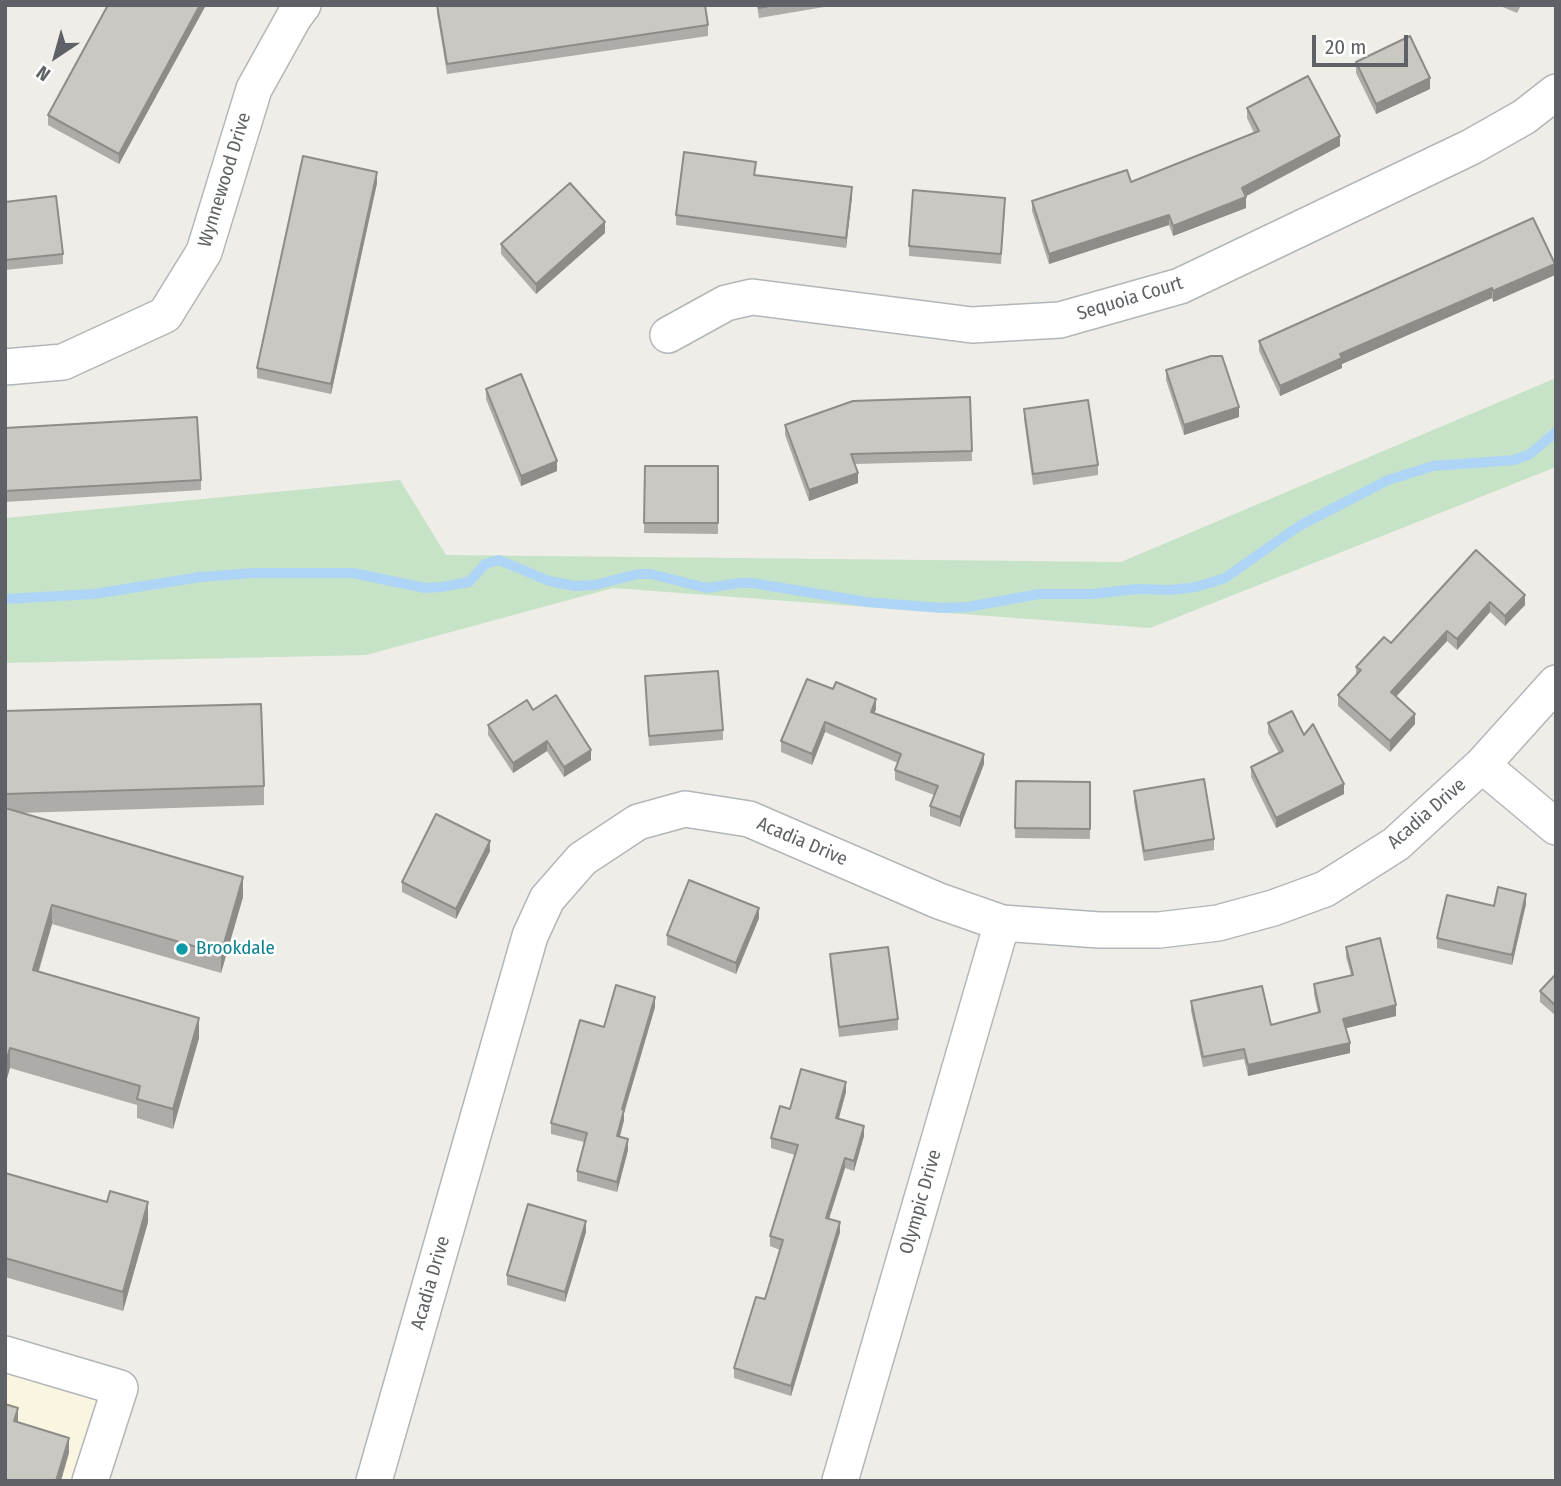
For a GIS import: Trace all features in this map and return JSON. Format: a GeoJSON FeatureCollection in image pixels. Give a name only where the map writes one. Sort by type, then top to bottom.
{"type":"FeatureCollection","features":[{"type":"Feature","properties":{"kind":"street","name":"Wynnewood Drive"},"geometry":{"type":"LineString","coordinates":[[5,367],[63,362],[165,314],[205,252],[254,89],[293,17],[303,5]]}},
{"type":"Feature","properties":{"kind":"street","name":"Sequoia Court"},"geometry":{"type":"LineString","coordinates":[[668,335],[726,303],[752,297],[972,325],[1060,320],[1180,286],[1471,147],[1524,117],[1556,92]]}},
{"type":"Feature","properties":{"kind":"street","name":"Acadia Drive"},"geometry":{"type":"LineString","coordinates":[[374,1481],[530,936],[547,899],[582,859],[638,822],[685,810],[749,819],[939,901],[1002,923],[1099,930],[1159,930],[1218,923],[1273,908],[1325,888],[1396,844],[1482,765],[1556,682]]}},
{"type":"Feature","properties":{"kind":"street"},"geometry":{"type":"LineString","coordinates":[[1482,765],[1556,827]]}},
{"type":"Feature","properties":{"kind":"street","name":"Olympic Drive"},"geometry":{"type":"LineString","coordinates":[[840,1481],[1002,923]]}},
{"type":"Feature","properties":{"kind":"street"},"geometry":{"type":"LineString","coordinates":[[5,1354],[120,1388],[90,1481]]}},
{"type":"Feature","properties":{"kind":"shaded area"},"geometry":{"type":"Polygon","coordinates":[[[5,1354],[120,1388],[90,1481],[5,1481],[5,1354]]]}},
{"type":"Feature","properties":{"kind":"green space"},"geometry":{"type":"Polygon","coordinates":[[[1556,378],[1556,467],[1150,628],[613,588],[366,655],[5,663],[5,518],[400,480],[446,555],[1121,562],[1556,378]]]}},
{"type":"Feature","properties":{"kind":"building"},"geometry":{"type":"Polygon","coordinates":[[[108,5],[200,5],[119,154],[48,115],[108,5]]]}},
{"type":"Feature","properties":{"kind":"building"},"geometry":{"type":"Polygon","coordinates":[[[437,5],[705,5],[708,25],[447,64],[437,5]]]}},
{"type":"Feature","properties":{"kind":"building"},"geometry":{"type":"Polygon","coordinates":[[[1410,36],[1430,78],[1376,104],[1356,62],[1410,36]]]}},
{"type":"Feature","properties":{"kind":"building"},"geometry":{"type":"Polygon","coordinates":[[[1308,76],[1340,136],[1242,188],[1246,197],[1173,226],[1169,215],[1049,254],[1032,201],[1127,170],[1131,182],[1259,131],[1247,108],[1308,76]]]}},
{"type":"Feature","properties":{"kind":"building"},"geometry":{"type":"Polygon","coordinates":[[[684,152],[756,162],[754,175],[852,187],[846,238],[676,215],[684,152]]]}},
{"type":"Feature","properties":{"kind":"building"},"geometry":{"type":"Polygon","coordinates":[[[303,156],[377,172],[331,384],[257,368],[303,156]]]}},
{"type":"Feature","properties":{"kind":"building"},"geometry":{"type":"Polygon","coordinates":[[[570,183],[605,222],[536,284],[501,244],[570,183]]]}},
{"type":"Feature","properties":{"kind":"building"},"geometry":{"type":"Polygon","coordinates":[[[913,190],[1005,198],[1001,254],[909,246],[913,190]]]}},
{"type":"Feature","properties":{"kind":"building"},"geometry":{"type":"Polygon","coordinates":[[[56,196],[63,254],[5,260],[5,202],[56,196]]]}},
{"type":"Feature","properties":{"kind":"building"},"geometry":{"type":"Polygon","coordinates":[[[1533,218],[1555,264],[1493,291],[1492,288],[1340,354],[1342,358],[1280,386],[1259,341],[1533,218]]]}},
{"type":"Feature","properties":{"kind":"building"},"geometry":{"type":"Polygon","coordinates":[[[1211,356],[1222,356],[1239,407],[1184,425],[1166,370],[1211,356]]]}},
{"type":"Feature","properties":{"kind":"building"},"geometry":{"type":"Polygon","coordinates":[[[521,374],[557,461],[521,476],[486,389],[521,374]]]}},
{"type":"Feature","properties":{"kind":"building"},"geometry":{"type":"Polygon","coordinates":[[[970,397],[972,451],[851,454],[858,473],[809,490],[785,425],[853,401],[970,397]]]}},
{"type":"Feature","properties":{"kind":"building"},"geometry":{"type":"Polygon","coordinates":[[[1088,400],[1098,465],[1033,474],[1024,409],[1088,400]]]}},
{"type":"Feature","properties":{"kind":"building"},"geometry":{"type":"Polygon","coordinates":[[[197,417],[201,480],[5,491],[5,428],[197,417]]]}},
{"type":"Feature","properties":{"kind":"building"},"geometry":{"type":"Polygon","coordinates":[[[645,466],[718,466],[718,523],[644,523],[645,466]]]}},
{"type":"Feature","properties":{"kind":"building"},"geometry":{"type":"Polygon","coordinates":[[[1476,550],[1525,595],[1505,616],[1490,602],[1457,639],[1447,631],[1391,692],[1415,714],[1390,741],[1338,695],[1361,670],[1356,667],[1384,637],[1391,643],[1476,550]]]}},
{"type":"Feature","properties":{"kind":"building"},"geometry":{"type":"Polygon","coordinates":[[[718,671],[723,730],[649,736],[645,676],[718,671]]]}},
{"type":"Feature","properties":{"kind":"building"},"geometry":{"type":"Polygon","coordinates":[[[807,679],[833,689],[836,682],[876,699],[871,712],[984,754],[960,817],[930,806],[938,786],[895,770],[901,754],[825,722],[812,754],[781,741],[807,679]]]}},
{"type":"Feature","properties":{"kind":"building"},"geometry":{"type":"Polygon","coordinates":[[[556,695],[591,750],[564,767],[547,741],[513,763],[488,725],[527,700],[533,710],[556,695]]]}},
{"type":"Feature","properties":{"kind":"building"},"geometry":{"type":"Polygon","coordinates":[[[261,704],[264,786],[5,794],[5,711],[261,704]]]}},
{"type":"Feature","properties":{"kind":"building"},"geometry":{"type":"Polygon","coordinates":[[[1292,711],[1304,735],[1313,724],[1344,784],[1276,818],[1251,767],[1283,751],[1268,723],[1292,711]]]}},
{"type":"Feature","properties":{"kind":"building"},"geometry":{"type":"Polygon","coordinates":[[[1204,779],[1214,839],[1144,851],[1134,791],[1204,779]]]}},
{"type":"Feature","properties":{"kind":"building"},"geometry":{"type":"Polygon","coordinates":[[[1016,781],[1090,782],[1090,829],[1015,828],[1016,781]]]}},
{"type":"Feature","properties":{"kind":"building"},"geometry":{"type":"Polygon","coordinates":[[[5,808],[243,877],[221,954],[52,905],[33,970],[199,1018],[173,1109],[137,1099],[140,1086],[10,1048],[5,1065],[5,808]]]}},
{"type":"Feature","properties":{"kind":"building"},"geometry":{"type":"Polygon","coordinates":[[[436,814],[490,841],[456,909],[402,882],[436,814]]]}},
{"type":"Feature","properties":{"kind":"building"},"geometry":{"type":"Polygon","coordinates":[[[689,880],[759,908],[736,963],[667,935],[689,880]]]}},
{"type":"Feature","properties":{"kind":"building"},"geometry":{"type":"Polygon","coordinates":[[[1498,887],[1526,894],[1512,955],[1437,938],[1447,895],[1494,906],[1498,887]]]}},
{"type":"Feature","properties":{"kind":"building"},"geometry":{"type":"Polygon","coordinates":[[[1380,938],[1396,1005],[1343,1019],[1350,1043],[1248,1065],[1244,1049],[1203,1057],[1191,1001],[1262,986],[1271,1025],[1320,1012],[1314,984],[1353,975],[1346,947],[1380,938]]]}},
{"type":"Feature","properties":{"kind":"building"},"geometry":{"type":"Polygon","coordinates":[[[888,947],[898,1019],[839,1027],[830,954],[888,947]]]}},
{"type":"Feature","properties":{"kind":"building"},"geometry":{"type":"Polygon","coordinates":[[[1556,974],[1556,1006],[1540,991],[1556,974]]]}},
{"type":"Feature","properties":{"kind":"building"},"geometry":{"type":"Polygon","coordinates":[[[616,985],[655,997],[622,1109],[624,1110],[617,1136],[628,1139],[617,1182],[577,1171],[587,1133],[551,1123],[580,1020],[604,1027],[616,985]]]}},
{"type":"Feature","properties":{"kind":"building"},"geometry":{"type":"Polygon","coordinates":[[[801,1069],[846,1082],[836,1118],[864,1126],[854,1161],[845,1158],[826,1218],[840,1222],[791,1386],[734,1368],[756,1297],[765,1299],[783,1240],[770,1236],[798,1145],[771,1138],[780,1106],[790,1109],[801,1069]]]}},
{"type":"Feature","properties":{"kind":"building"},"geometry":{"type":"Polygon","coordinates":[[[5,1173],[107,1202],[110,1191],[148,1202],[123,1292],[5,1258],[5,1173]]]}},
{"type":"Feature","properties":{"kind":"building"},"geometry":{"type":"Polygon","coordinates":[[[528,1204],[586,1221],[565,1292],[507,1275],[528,1204]]]}},
{"type":"Feature","properties":{"kind":"building"},"geometry":{"type":"Polygon","coordinates":[[[5,1404],[18,1408],[14,1421],[69,1438],[56,1481],[5,1481],[5,1404]]]}},
{"type":"Feature","properties":{"kind":"waterway"},"geometry":{"type":"LineString","coordinates":[[5,599],[94,594],[200,577],[254,573],[353,573],[425,588],[441,587],[469,582],[485,564],[499,560],[549,581],[575,586],[595,585],[638,574],[651,574],[707,588],[752,583],[867,602],[941,608],[968,607],[1039,594],[1171,590],[1196,587],[1225,578],[1299,526],[1388,480],[1433,466],[1514,460],[1530,454],[1556,432]]}},
{"type":"Feature","properties":{"kind":"place","name":"Brookdale"},"geometry":{"type":"Point","coordinates":[182,949]}}]}
